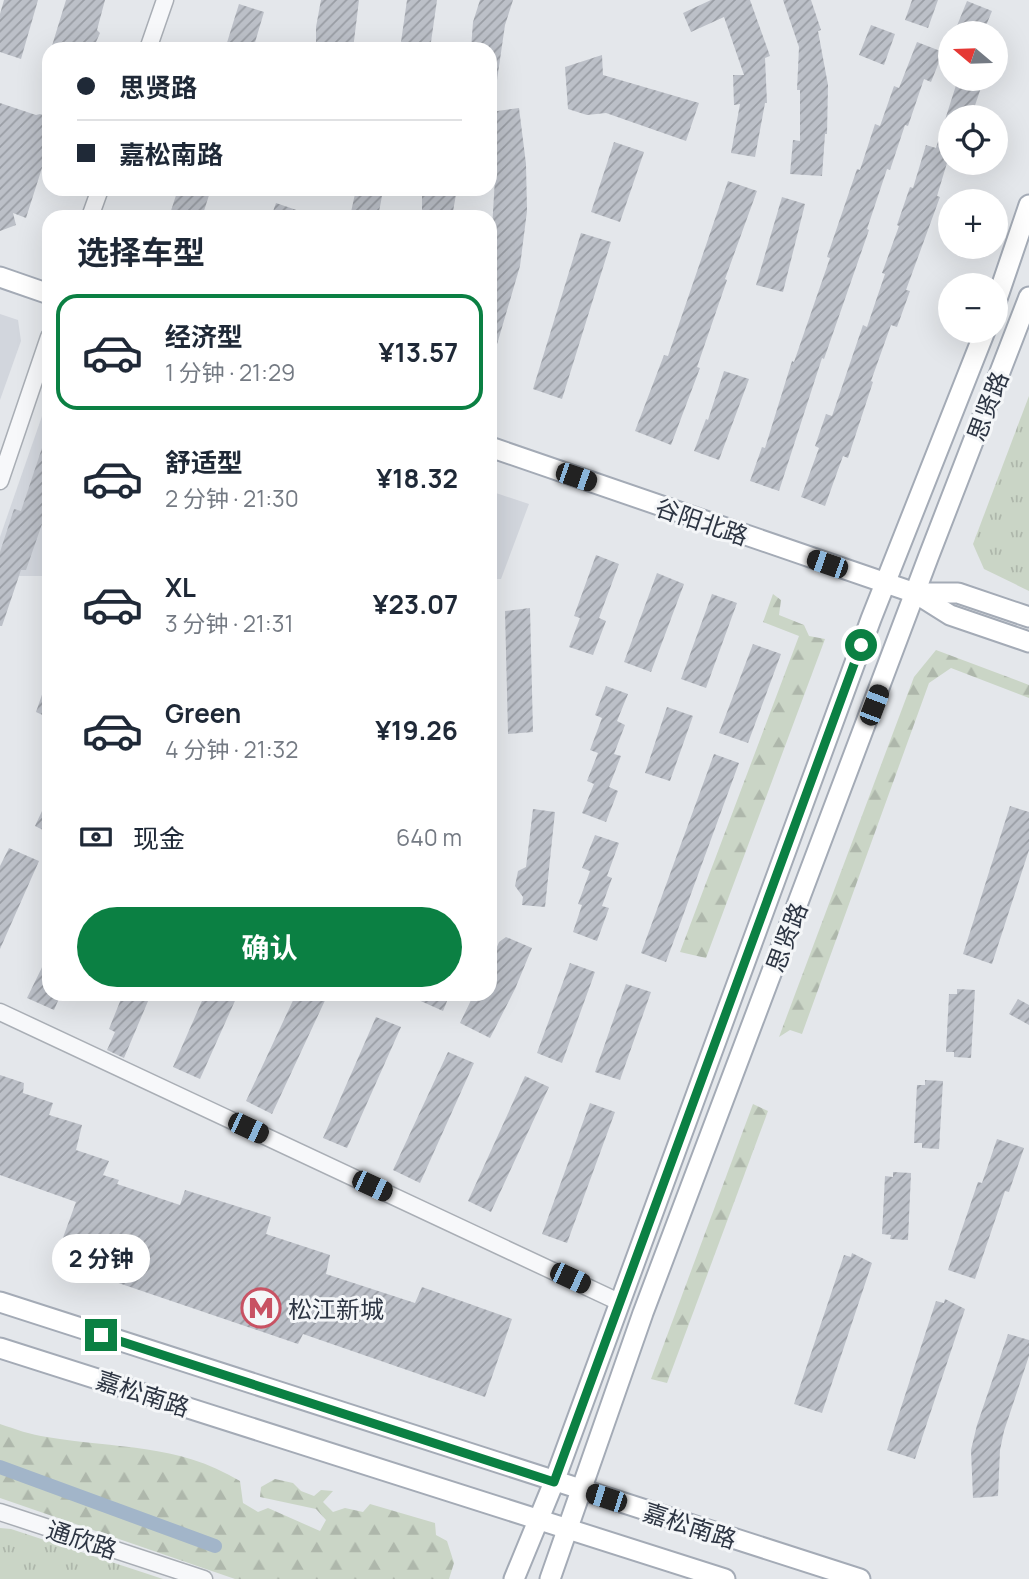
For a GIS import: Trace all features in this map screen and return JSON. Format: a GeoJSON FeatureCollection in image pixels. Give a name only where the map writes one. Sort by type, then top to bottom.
{"type":"FeatureCollection","features":[{"type":"Feature","properties":{"kind":"main road"},"geometry":{"type":"LineString","coordinates":[[1006,273],[1029,205]]}},
{"type":"Feature","properties":{"kind":"main road"},"geometry":{"type":"LineString","coordinates":[[0,277],[42,292]]}},
{"type":"Feature","properties":{"kind":"main road","name":"思贤路"},"geometry":{"type":"LineString","coordinates":[[550,1579],[648,1300],[1029,297]]}},
{"type":"Feature","properties":{"kind":"main road","name":"思贤路"},"geometry":{"type":"LineString","coordinates":[[514,1579],[554,1482],[871,619],[980,343]]}},
{"type":"Feature","properties":{"kind":"main road","name":"谷阳北路"},"geometry":{"type":"LineString","coordinates":[[497,449],[915,593],[950,615],[1029,642]]}},
{"type":"Feature","properties":{"kind":"main road","name":"谷阳北路"},"geometry":{"type":"LineString","coordinates":[[915,593],[958,593],[1029,617]]}},
{"type":"Feature","properties":{"kind":"main road","name":"嘉松南路"},"geometry":{"type":"LineString","coordinates":[[0,1303],[860,1579]]}},
{"type":"Feature","properties":{"kind":"main road","name":"嘉松南路"},"geometry":{"type":"LineString","coordinates":[[0,1348],[725,1579]]}},
{"type":"Feature","properties":{"kind":"street"},"geometry":{"type":"LineString","coordinates":[[150,42],[165,0]]}},
{"type":"Feature","properties":{"kind":"street"},"geometry":{"type":"LineString","coordinates":[[0,481],[42,358]]}},
{"type":"Feature","properties":{"kind":"street"},"geometry":{"type":"LineString","coordinates":[[0,1012],[619,1301]]}},
{"type":"Feature","properties":{"kind":"street","name":"通欣路"},"geometry":{"type":"LineString","coordinates":[[0,1512],[204,1579]]}},
{"type":"Feature","properties":{"kind":"shaded area"},"geometry":{"type":"Polygon","coordinates":[[[0,314],[18,320],[21,341],[0,400],[0,314]]]}},
{"type":"Feature","properties":{"kind":"shaded area"},"geometry":{"type":"Polygon","coordinates":[[[42,416],[42,576],[18,576],[0,569],[0,537],[42,416]]]}},
{"type":"Feature","properties":{"kind":"shaded area"},"geometry":{"type":"Polygon","coordinates":[[[497,493],[529,504],[501,579],[497,579],[497,493]]]}},
{"type":"Feature","properties":{"kind":"green space"},"geometry":{"type":"Polygon","coordinates":[[[1029,396],[1029,591],[984,569],[973,544],[1029,396]]]}},
{"type":"Feature","properties":{"kind":"green space"},"geometry":{"type":"Polygon","coordinates":[[[773,594],[781,600],[779,615],[804,625],[809,636],[825,639],[706,958],[680,952],[799,636],[763,622],[773,594]]]}},
{"type":"Feature","properties":{"kind":"green space"},"geometry":{"type":"Polygon","coordinates":[[[936,650],[1029,685],[1029,698],[951,668],[929,683],[802,1034],[790,1030],[779,1037],[914,677],[936,650]]]}},
{"type":"Feature","properties":{"kind":"green space"},"geometry":{"type":"Polygon","coordinates":[[[753,1104],[768,1111],[667,1383],[651,1379],[753,1104]]]}},
{"type":"Feature","properties":{"kind":"green space"},"geometry":{"type":"Polygon","coordinates":[[[0,1424],[41,1436],[146,1449],[193,1460],[240,1481],[243,1503],[258,1512],[268,1508],[320,1531],[326,1520],[316,1509],[260,1497],[261,1487],[275,1479],[293,1483],[301,1491],[314,1496],[321,1490],[333,1491],[323,1502],[333,1512],[345,1508],[363,1512],[370,1504],[435,1523],[436,1535],[447,1541],[454,1563],[449,1579],[235,1579],[0,1498],[0,1424]]]}},
{"type":"Feature","properties":{"kind":"green space"},"geometry":{"type":"Polygon","coordinates":[[[0,1528],[11,1529],[163,1579],[0,1579],[0,1528]]]}},
{"type":"Feature","properties":{"kind":"building"},"geometry":{"type":"Polygon","coordinates":[[[4,0],[38,0],[21,59],[0,52],[0,14],[4,0]]]}},
{"type":"Feature","properties":{"kind":"building"},"geometry":{"type":"Polygon","coordinates":[[[66,0],[105,0],[96,42],[53,42],[66,0]]]}},
{"type":"Feature","properties":{"kind":"building"},"geometry":{"type":"Polygon","coordinates":[[[321,0],[359,0],[354,42],[316,42],[321,0]]]}},
{"type":"Feature","properties":{"kind":"building"},"geometry":{"type":"Polygon","coordinates":[[[407,0],[437,0],[431,42],[401,42],[407,0]]]}},
{"type":"Feature","properties":{"kind":"building"},"geometry":{"type":"Polygon","coordinates":[[[480,0],[513,0],[505,25],[497,80],[497,42],[472,42],[473,22],[480,0]]]}},
{"type":"Feature","properties":{"kind":"building"},"geometry":{"type":"Polygon","coordinates":[[[711,0],[750,0],[770,56],[765,58],[767,103],[755,157],[731,153],[740,104],[734,105],[733,75],[744,75],[724,17],[691,32],[683,13],[711,0]]]}},
{"type":"Feature","properties":{"kind":"building"},"geometry":{"type":"Polygon","coordinates":[[[783,0],[811,0],[821,30],[818,31],[828,85],[827,134],[822,176],[790,174],[793,140],[800,141],[800,90],[797,90],[799,47],[783,0]]]}},
{"type":"Feature","properties":{"kind":"building"},"geometry":{"type":"Polygon","coordinates":[[[912,0],[938,0],[928,28],[905,20],[912,0]]]}},
{"type":"Feature","properties":{"kind":"building"},"geometry":{"type":"Polygon","coordinates":[[[967,1],[992,11],[988,21],[959,21],[967,1]]]}},
{"type":"Feature","properties":{"kind":"building"},"geometry":{"type":"Polygon","coordinates":[[[239,4],[264,12],[255,42],[227,42],[239,4]]]}},
{"type":"Feature","properties":{"kind":"building"},"geometry":{"type":"Polygon","coordinates":[[[871,25],[895,34],[884,65],[859,55],[871,25]]]}},
{"type":"Feature","properties":{"kind":"building"},"geometry":{"type":"Polygon","coordinates":[[[917,42],[938,50],[938,64],[931,82],[924,79],[890,170],[887,169],[867,229],[869,230],[824,359],[822,358],[779,491],[750,481],[762,447],[765,448],[792,361],[794,362],[830,258],[827,257],[857,169],[860,170],[875,124],[880,126],[894,86],[899,88],[917,42]]]}},
{"type":"Feature","properties":{"kind":"building"},"geometry":{"type":"Polygon","coordinates":[[[602,55],[603,75],[699,103],[686,141],[606,113],[587,115],[568,109],[565,67],[602,55]]]}},
{"type":"Feature","properties":{"kind":"building"},"geometry":{"type":"Polygon","coordinates":[[[954,91],[980,91],[975,105],[950,105],[954,91]]]}},
{"type":"Feature","properties":{"kind":"building"},"geometry":{"type":"Polygon","coordinates":[[[0,103],[42,115],[42,168],[26,218],[13,213],[16,225],[0,231],[0,103]]]}},
{"type":"Feature","properties":{"kind":"building"},"geometry":{"type":"Polygon","coordinates":[[[519,108],[526,164],[527,211],[520,266],[497,344],[497,210],[493,210],[494,196],[497,196],[497,111],[519,108]]]}},
{"type":"Feature","properties":{"kind":"building"},"geometry":{"type":"Polygon","coordinates":[[[614,142],[644,152],[620,222],[591,212],[614,142]]]}},
{"type":"Feature","properties":{"kind":"building"},"geometry":{"type":"Polygon","coordinates":[[[938,142],[938,175],[943,175],[938,189],[938,202],[906,290],[910,291],[897,327],[891,325],[848,458],[843,456],[825,506],[801,497],[819,448],[815,446],[826,414],[832,416],[863,325],[867,327],[885,274],[882,273],[899,226],[897,225],[910,187],[913,188],[926,145],[936,148],[938,142]]]}},
{"type":"Feature","properties":{"kind":"building"},"geometry":{"type":"Polygon","coordinates":[[[728,181],[757,191],[725,279],[727,280],[697,367],[700,368],[671,445],[635,431],[664,355],[668,356],[728,181]]]}},
{"type":"Feature","properties":{"kind":"building"},"geometry":{"type":"Polygon","coordinates":[[[176,196],[209,196],[204,210],[171,210],[176,196]]]}},
{"type":"Feature","properties":{"kind":"building"},"geometry":{"type":"Polygon","coordinates":[[[354,196],[382,196],[379,210],[352,210],[354,196]]]}},
{"type":"Feature","properties":{"kind":"building"},"geometry":{"type":"Polygon","coordinates":[[[422,196],[456,196],[453,210],[422,210],[422,196]]]}},
{"type":"Feature","properties":{"kind":"building"},"geometry":{"type":"Polygon","coordinates":[[[782,197],[805,204],[783,292],[756,285],[782,197]]]}},
{"type":"Feature","properties":{"kind":"building"},"geometry":{"type":"Polygon","coordinates":[[[276,203],[296,210],[274,210],[276,203]]]}},
{"type":"Feature","properties":{"kind":"building"},"geometry":{"type":"Polygon","coordinates":[[[581,233],[611,242],[562,399],[533,389],[581,233]]]}},
{"type":"Feature","properties":{"kind":"building"},"geometry":{"type":"Polygon","coordinates":[[[724,371],[749,379],[719,460],[694,451],[706,419],[708,420],[724,371]]]}},
{"type":"Feature","properties":{"kind":"building"},"geometry":{"type":"Polygon","coordinates":[[[42,448],[42,524],[26,570],[21,570],[0,626],[0,552],[14,509],[21,511],[42,448]]]}},
{"type":"Feature","properties":{"kind":"building"},"geometry":{"type":"Polygon","coordinates":[[[596,555],[619,564],[599,618],[606,621],[593,655],[569,647],[580,618],[574,616],[596,555]]]}},
{"type":"Feature","properties":{"kind":"building"},"geometry":{"type":"Polygon","coordinates":[[[657,573],[684,584],[651,672],[624,662],[657,573]]]}},
{"type":"Feature","properties":{"kind":"building"},"geometry":{"type":"Polygon","coordinates":[[[712,594],[737,603],[706,688],[681,679],[712,594]]]}},
{"type":"Feature","properties":{"kind":"building"},"geometry":{"type":"Polygon","coordinates":[[[530,608],[533,732],[508,734],[505,611],[530,608]]]}},
{"type":"Feature","properties":{"kind":"building"},"geometry":{"type":"Polygon","coordinates":[[[753,644],[781,654],[748,743],[719,733],[753,644]]]}},
{"type":"Feature","properties":{"kind":"building"},"geometry":{"type":"Polygon","coordinates":[[[606,686],[628,694],[617,721],[625,725],[614,754],[621,756],[609,787],[618,791],[606,822],[582,813],[594,784],[587,781],[598,753],[590,750],[602,718],[595,715],[606,686]]]}},
{"type":"Feature","properties":{"kind":"building"},"geometry":{"type":"Polygon","coordinates":[[[42,695],[42,715],[36,712],[42,695]]]}},
{"type":"Feature","properties":{"kind":"building"},"geometry":{"type":"Polygon","coordinates":[[[667,707],[693,716],[670,781],[645,773],[667,707]]]}},
{"type":"Feature","properties":{"kind":"building"},"geometry":{"type":"Polygon","coordinates":[[[714,754],[739,763],[666,962],[641,953],[714,754]]]}},
{"type":"Feature","properties":{"kind":"building"},"geometry":{"type":"Polygon","coordinates":[[[1010,806],[1029,812],[1029,850],[992,964],[963,954],[1010,806]]]}},
{"type":"Feature","properties":{"kind":"building"},"geometry":{"type":"Polygon","coordinates":[[[533,809],[555,812],[545,907],[522,905],[523,897],[515,886],[518,871],[526,867],[533,809]]]}},
{"type":"Feature","properties":{"kind":"building"},"geometry":{"type":"Polygon","coordinates":[[[42,811],[42,830],[35,826],[42,811]]]}},
{"type":"Feature","properties":{"kind":"building"},"geometry":{"type":"Polygon","coordinates":[[[595,835],[619,843],[607,876],[612,878],[602,906],[609,908],[597,941],[573,932],[582,905],[578,904],[590,871],[582,868],[595,835]]]}},
{"type":"Feature","properties":{"kind":"building"},"geometry":{"type":"Polygon","coordinates":[[[9,848],[39,861],[0,949],[0,866],[9,848]]]}},
{"type":"Feature","properties":{"kind":"building"},"geometry":{"type":"Polygon","coordinates":[[[506,937],[532,948],[490,1038],[460,1023],[471,1001],[497,1001],[499,942],[506,937]]]}},
{"type":"Feature","properties":{"kind":"building"},"geometry":{"type":"Polygon","coordinates":[[[570,963],[595,972],[562,1063],[537,1053],[570,963]]]}},
{"type":"Feature","properties":{"kind":"building"},"geometry":{"type":"Polygon","coordinates":[[[42,967],[42,1001],[58,1001],[54,1010],[27,998],[42,967]]]}},
{"type":"Feature","properties":{"kind":"building"},"geometry":{"type":"Polygon","coordinates":[[[626,984],[651,992],[620,1080],[595,1072],[626,984]]]}},
{"type":"Feature","properties":{"kind":"building"},"geometry":{"type":"Polygon","coordinates":[[[957,989],[975,990],[971,1058],[954,1057],[954,1052],[946,1052],[949,994],[957,994],[957,989]]]}},
{"type":"Feature","properties":{"kind":"building"},"geometry":{"type":"Polygon","coordinates":[[[1018,999],[1029,1005],[1029,1025],[1009,1014],[1018,999]]]}},
{"type":"Feature","properties":{"kind":"building"},"geometry":{"type":"Polygon","coordinates":[[[120,1001],[148,1001],[124,1058],[107,1050],[115,1032],[109,1029],[120,1001]]]}},
{"type":"Feature","properties":{"kind":"building"},"geometry":{"type":"Polygon","coordinates":[[[202,1001],[235,1001],[200,1079],[173,1067],[202,1001]]]}},
{"type":"Feature","properties":{"kind":"building"},"geometry":{"type":"Polygon","coordinates":[[[293,1001],[325,1001],[272,1114],[246,1101],[293,1001]]]}},
{"type":"Feature","properties":{"kind":"building"},"geometry":{"type":"Polygon","coordinates":[[[421,1001],[447,1001],[443,1011],[421,1001]]]}},
{"type":"Feature","properties":{"kind":"building"},"geometry":{"type":"Polygon","coordinates":[[[376,1017],[401,1027],[347,1148],[323,1138],[376,1017]]]}},
{"type":"Feature","properties":{"kind":"building"},"geometry":{"type":"Polygon","coordinates":[[[448,1052],[474,1063],[420,1183],[393,1170],[448,1052]]]}},
{"type":"Feature","properties":{"kind":"building"},"geometry":{"type":"Polygon","coordinates":[[[0,1075],[24,1083],[23,1093],[53,1103],[49,1115],[82,1125],[76,1150],[109,1161],[103,1175],[119,1180],[117,1184],[180,1205],[185,1190],[271,1217],[266,1234],[330,1255],[326,1274],[415,1303],[422,1287],[512,1319],[485,1397],[303,1334],[298,1344],[89,1273],[91,1265],[57,1254],[76,1202],[0,1175],[0,1075]]]}},
{"type":"Feature","properties":{"kind":"building"},"geometry":{"type":"Polygon","coordinates":[[[525,1076],[549,1087],[491,1212],[468,1201],[525,1076]]]}},
{"type":"Feature","properties":{"kind":"building"},"geometry":{"type":"Polygon","coordinates":[[[925,1080],[943,1081],[939,1149],[922,1148],[922,1143],[914,1143],[917,1085],[925,1085],[925,1080]]]}},
{"type":"Feature","properties":{"kind":"building"},"geometry":{"type":"Polygon","coordinates":[[[590,1103],[615,1112],[567,1243],[542,1234],[590,1103]]]}},
{"type":"Feature","properties":{"kind":"building"},"geometry":{"type":"Polygon","coordinates":[[[997,1139],[1024,1148],[1009,1192],[1005,1191],[975,1279],[948,1270],[978,1182],[982,1183],[997,1139]]]}},
{"type":"Feature","properties":{"kind":"building"},"geometry":{"type":"Polygon","coordinates":[[[893,1172],[911,1173],[908,1240],[890,1239],[891,1235],[882,1234],[885,1176],[893,1177],[893,1172]]]}},
{"type":"Feature","properties":{"kind":"building"},"geometry":{"type":"Polygon","coordinates":[[[852,1253],[872,1263],[822,1413],[794,1404],[844,1255],[851,1257],[852,1253]]]}},
{"type":"Feature","properties":{"kind":"building"},"geometry":{"type":"Polygon","coordinates":[[[945,1299],[965,1309],[915,1459],[887,1450],[936,1301],[944,1303],[945,1299]]]}},
{"type":"Feature","properties":{"kind":"building"},"geometry":{"type":"Polygon","coordinates":[[[1008,1334],[1029,1340],[1029,1356],[1004,1431],[1000,1450],[998,1496],[973,1498],[971,1450],[1008,1334]]]}},
{"type":"Feature","properties":{"kind":"waterway"},"geometry":{"type":"LineString","coordinates":[[0,1467],[215,1546]]}},
{"type":"Feature","properties":{"kind":"place","name":"松江新城"},"geometry":{"type":"Point","coordinates":[261,1308]}},
{"type":"Feature","properties":{"kind":"route"},"geometry":{"type":"LineString","coordinates":[[101,1335],[554,1482],[861,645]]}}]}
